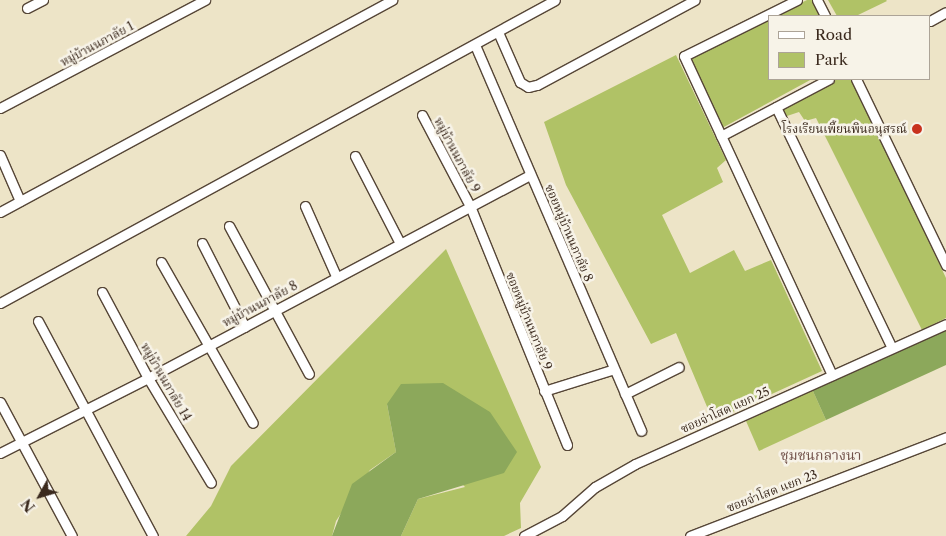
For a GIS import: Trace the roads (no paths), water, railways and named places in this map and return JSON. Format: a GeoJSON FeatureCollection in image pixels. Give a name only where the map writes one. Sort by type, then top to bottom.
{"type":"FeatureCollection","features":[{"type":"Feature","properties":{"kind":"street"},"geometry":{"type":"LineString","coordinates":[[27,8],[43,0]]}},
{"type":"Feature","properties":{"kind":"street","name":"หมู่บ้านนภาลัย 1"},"geometry":{"type":"LineString","coordinates":[[0,108],[205,0]]}},
{"type":"Feature","properties":{"kind":"street"},"geometry":{"type":"LineString","coordinates":[[0,212],[392,0]]}},
{"type":"Feature","properties":{"kind":"street"},"geometry":{"type":"LineString","coordinates":[[0,303],[555,0]]}},
{"type":"Feature","properties":{"kind":"street"},"geometry":{"type":"LineString","coordinates":[[498,32],[520,82],[528,87],[537,85],[695,0]]}},
{"type":"Feature","properties":{"kind":"street"},"geometry":{"type":"LineString","coordinates":[[797,0],[684,56],[832,375]]}},
{"type":"Feature","properties":{"kind":"street"},"geometry":{"type":"LineString","coordinates":[[817,0],[824,15]]}},
{"type":"Feature","properties":{"kind":"street"},"geometry":{"type":"LineString","coordinates":[[931,20],[946,12]]}},
{"type":"Feature","properties":{"kind":"street","name":"ซอยหมู่บ้านนภาลัย 8"},"geometry":{"type":"LineString","coordinates":[[475,45],[641,431]]}},
{"type":"Feature","properties":{"kind":"street"},"geometry":{"type":"LineString","coordinates":[[721,136],[827,80]]}},
{"type":"Feature","properties":{"kind":"street"},"geometry":{"type":"LineString","coordinates":[[856,80],[946,265]]}},
{"type":"Feature","properties":{"kind":"street"},"geometry":{"type":"LineString","coordinates":[[776,107],[892,348]]}},
{"type":"Feature","properties":{"kind":"street","name":"หมู่บ้านนภาลัย 9"},"geometry":{"type":"LineString","coordinates":[[422,115],[470,206]]}},
{"type":"Feature","properties":{"kind":"street"},"geometry":{"type":"LineString","coordinates":[[0,155],[20,201]]}},
{"type":"Feature","properties":{"kind":"street"},"geometry":{"type":"LineString","coordinates":[[355,156],[400,243]]}},
{"type":"Feature","properties":{"kind":"street","name":"หมู่บ้านนภาลัย 8"},"geometry":{"type":"LineString","coordinates":[[0,453],[276,311],[336,276],[530,175]]}},
{"type":"Feature","properties":{"kind":"street"},"geometry":{"type":"LineString","coordinates":[[305,206],[336,276]]}},
{"type":"Feature","properties":{"kind":"street","name":"ซอยหมู่บ้านนภาลัย 9"},"geometry":{"type":"LineString","coordinates":[[470,206],[567,445]]}},
{"type":"Feature","properties":{"kind":"street"},"geometry":{"type":"LineString","coordinates":[[229,226],[309,374]]}},
{"type":"Feature","properties":{"kind":"street"},"geometry":{"type":"LineString","coordinates":[[202,243],[245,327]]}},
{"type":"Feature","properties":{"kind":"street"},"geometry":{"type":"LineString","coordinates":[[161,262],[253,423]]}},
{"type":"Feature","properties":{"kind":"street","name":"หมู่บ้านนภาลัย 14"},"geometry":{"type":"LineString","coordinates":[[102,292],[148,378],[211,482]]}},
{"type":"Feature","properties":{"kind":"street"},"geometry":{"type":"LineString","coordinates":[[38,321],[84,410],[154,536]]}},
{"type":"Feature","properties":{"kind":"street","name":"ซอยจ่าโสด แยก 25"},"geometry":{"type":"LineString","coordinates":[[524,536],[562,516],[596,487],[636,464],[946,324]]}},
{"type":"Feature","properties":{"kind":"street"},"geometry":{"type":"LineString","coordinates":[[625,394],[679,367]]}},
{"type":"Feature","properties":{"kind":"street"},"geometry":{"type":"LineString","coordinates":[[544,391],[614,369]]}},
{"type":"Feature","properties":{"kind":"street"},"geometry":{"type":"LineString","coordinates":[[0,402],[72,536]]}},
{"type":"Feature","properties":{"kind":"street","name":"ซอยจ่าโสด แยก 23"},"geometry":{"type":"LineString","coordinates":[[690,536],[946,437]]}},
{"type":"Feature","properties":{"kind":"place","name":"โรงเรียนเพี้ยนพินอนุสรณ์"},"geometry":{"type":"Point","coordinates":[917,129]}},
{"type":"Feature","properties":{"kind":"district","name":"ชุมชนกลางนา"},"geometry":{"type":"Point","coordinates":[821,455]}}]}
